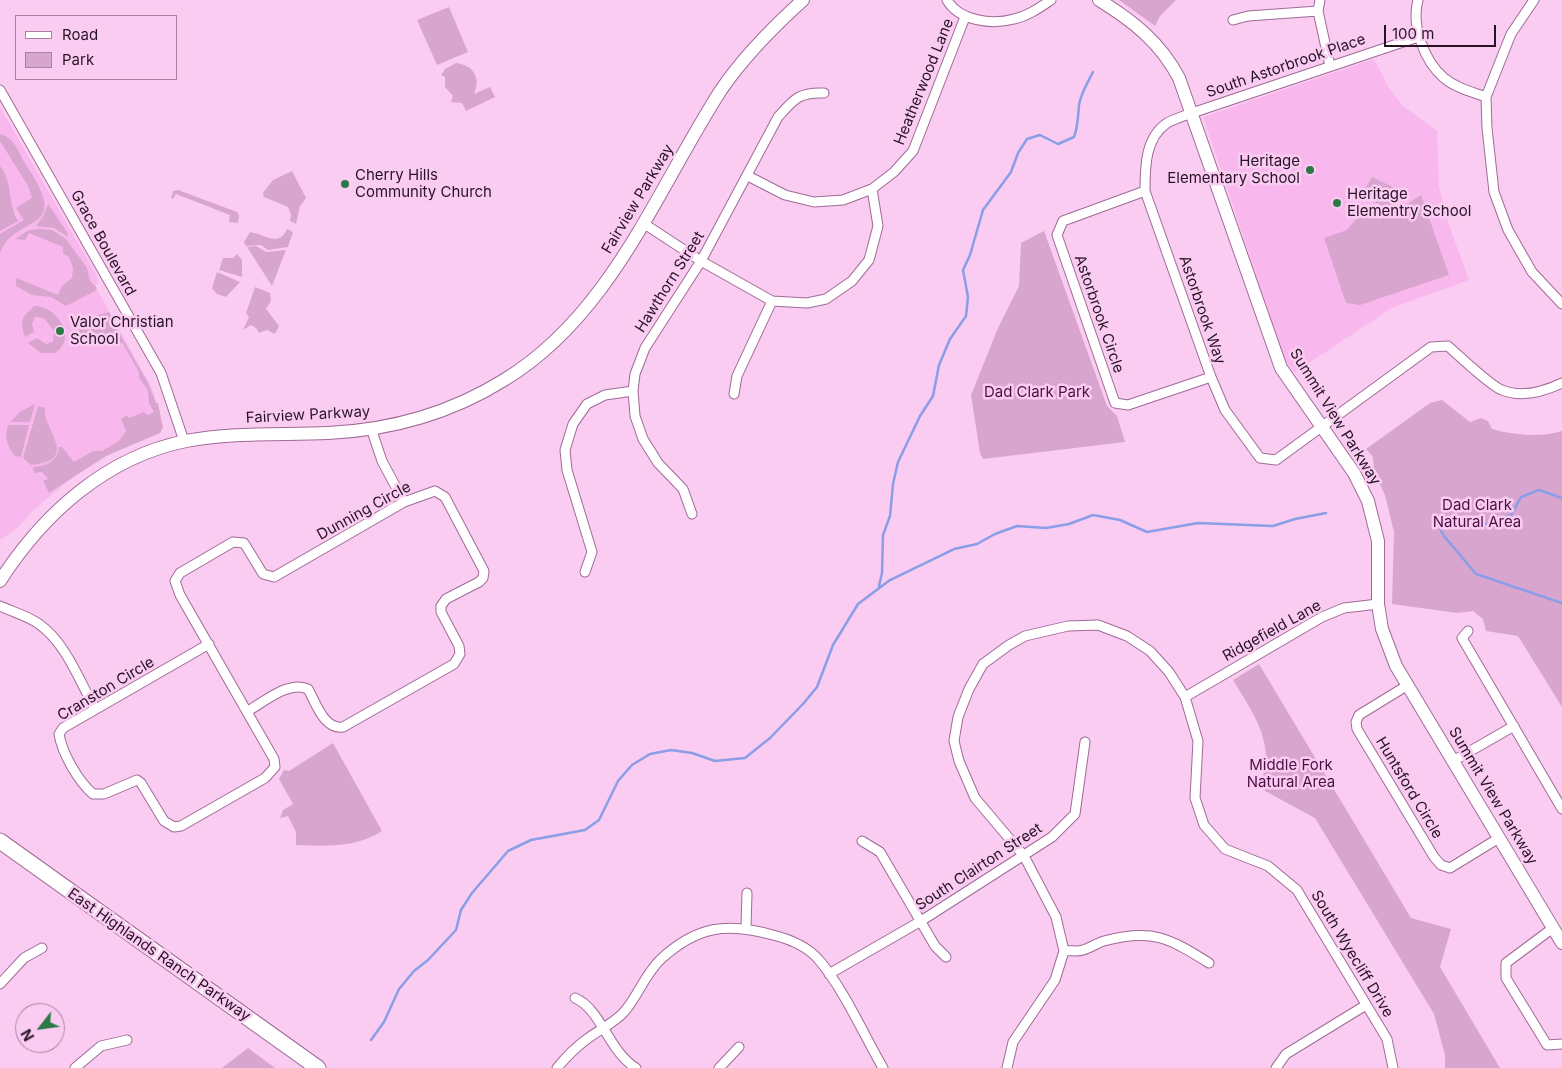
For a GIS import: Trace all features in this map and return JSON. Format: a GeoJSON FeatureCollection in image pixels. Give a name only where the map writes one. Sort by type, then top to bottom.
{"type":"FeatureCollection","features":[{"type":"Feature","properties":{"kind":"main road","name":"East Highlands Ranch Parkway"},"geometry":{"type":"LineString","coordinates":[[0,841],[318,1068]]}},
{"type":"Feature","properties":{"kind":"street","name":"Fairview Parkway"},"geometry":{"type":"LineString","coordinates":[[0,580],[40,528],[89,483],[133,459],[184,441],[212,437],[331,433],[413,420],[461,404],[507,379],[567,331],[590,304],[643,223],[716,99],[737,68],[771,29],[803,0]]}},
{"type":"Feature","properties":{"kind":"street"},"geometry":{"type":"LineString","coordinates":[[947,0],[965,17],[994,21],[1013,20],[1034,12],[1051,0]]}},
{"type":"Feature","properties":{"kind":"street","name":"Summit View Parkway"},"geometry":{"type":"LineString","coordinates":[[1099,0],[1133,23],[1163,51],[1179,78],[1274,350],[1288,380],[1354,473],[1370,507],[1378,541],[1378,604],[1386,642],[1408,686],[1562,943]]}},
{"type":"Feature","properties":{"kind":"street"},"geometry":{"type":"LineString","coordinates":[[1320,0],[1318,11],[1330,66]]}},
{"type":"Feature","properties":{"kind":"street"},"geometry":{"type":"LineString","coordinates":[[1418,0],[1415,10],[1418,36],[1435,69],[1443,78],[1456,86],[1486,97]]}},
{"type":"Feature","properties":{"kind":"street"},"geometry":{"type":"LineString","coordinates":[[1534,0],[1511,34],[1486,97],[1487,128],[1494,192],[1508,230],[1532,272],[1562,304]]}},
{"type":"Feature","properties":{"kind":"street"},"geometry":{"type":"LineString","coordinates":[[1233,20],[1248,16],[1318,11]]}},
{"type":"Feature","properties":{"kind":"street","name":"Heatherwood Lane"},"geometry":{"type":"LineString","coordinates":[[748,176],[785,195],[814,202],[843,200],[872,189],[894,172],[913,151],[965,17]]}},
{"type":"Feature","properties":{"kind":"street","name":"South Astorbrook Place"},"geometry":{"type":"LineString","coordinates":[[1192,113],[1418,36]]}},
{"type":"Feature","properties":{"kind":"street","name":"Grace Boulevard"},"geometry":{"type":"LineString","coordinates":[[0,90],[161,373],[184,441]]}},
{"type":"Feature","properties":{"kind":"street","name":"Hawthorn Street"},"geometry":{"type":"LineString","coordinates":[[692,514],[683,489],[658,463],[643,439],[635,416],[633,392],[635,374],[645,348],[701,261],[778,117],[796,97],[809,92],[824,94]]}},
{"type":"Feature","properties":{"kind":"street","name":"Astorbrook Way"},"geometry":{"type":"LineString","coordinates":[[1192,113],[1166,124],[1152,142],[1145,159],[1145,191],[1211,378],[1225,410],[1260,458],[1276,460],[1431,347],[1448,346],[1501,390],[1523,393],[1545,391],[1562,383]]}},
{"type":"Feature","properties":{"kind":"street"},"geometry":{"type":"LineString","coordinates":[[643,223],[701,261],[772,301],[808,303],[826,299],[852,281],[869,260],[878,226],[872,189]]}},
{"type":"Feature","properties":{"kind":"street","name":"Astorbrook Circle"},"geometry":{"type":"LineString","coordinates":[[1145,191],[1063,221],[1057,235],[1115,403],[1128,405],[1211,378]]}},
{"type":"Feature","properties":{"kind":"street"},"geometry":{"type":"LineString","coordinates":[[734,394],[737,376],[772,301]]}},
{"type":"Feature","properties":{"kind":"street"},"geometry":{"type":"LineString","coordinates":[[585,572],[592,552],[567,470],[565,450],[573,424],[587,404],[604,395],[633,392]]}},
{"type":"Feature","properties":{"kind":"street"},"geometry":{"type":"LineString","coordinates":[[371,428],[382,461],[404,502]]}},
{"type":"Feature","properties":{"kind":"street","name":"Dunning Circle"},"geometry":{"type":"LineString","coordinates":[[197,563],[233,542],[244,542],[263,574],[274,577],[404,502],[429,492],[440,492],[445,497],[484,571],[483,578],[479,582],[446,599],[441,606],[441,612],[459,646],[460,654],[454,664],[343,727],[337,728],[328,724],[308,689],[302,686],[289,688],[248,711]]}},
{"type":"Feature","properties":{"kind":"street","name":"Cranston Circle"},"geometry":{"type":"LineString","coordinates":[[197,563],[177,577],[176,587],[248,711],[274,760],[275,767],[265,778],[181,826],[174,828],[164,821],[142,783],[137,780],[99,795],[88,790],[77,774],[60,741],[59,734],[63,728],[209,644]]}},
{"type":"Feature","properties":{"kind":"street","name":"Ridgefield Lane"},"geometry":{"type":"LineString","coordinates":[[1185,697],[1322,618],[1344,608],[1378,604]]}},
{"type":"Feature","properties":{"kind":"street"},"geometry":{"type":"LineString","coordinates":[[0,606],[38,623],[50,633],[63,651],[96,709]]}},
{"type":"Feature","properties":{"kind":"street","name":"South Wyecliff Drive"},"geometry":{"type":"LineString","coordinates":[[1064,950],[1056,917],[1024,856],[975,798],[958,761],[954,741],[958,717],[969,689],[983,664],[1025,636],[1068,626],[1098,625],[1127,636],[1150,652],[1169,672],[1185,697],[1198,741],[1195,798],[1204,825],[1225,849],[1268,866],[1297,890],[1388,1039],[1393,1068]]}},
{"type":"Feature","properties":{"kind":"street"},"geometry":{"type":"LineString","coordinates":[[1468,631],[1462,638],[1562,809]]}},
{"type":"Feature","properties":{"kind":"street","name":"Huntsford Circle"},"geometry":{"type":"LineString","coordinates":[[1408,686],[1359,715],[1356,722],[1357,729],[1434,857],[1441,865],[1450,868],[1499,838]]}},
{"type":"Feature","properties":{"kind":"street"},"geometry":{"type":"LineString","coordinates":[[1453,762],[1514,726]]}},
{"type":"Feature","properties":{"kind":"street","name":"South Clairton Street"},"geometry":{"type":"LineString","coordinates":[[829,974],[920,921],[1052,837],[1075,814],[1085,742]]}},
{"type":"Feature","properties":{"kind":"street"},"geometry":{"type":"LineString","coordinates":[[862,841],[880,852],[935,946],[946,957]]}},
{"type":"Feature","properties":{"kind":"street"},"geometry":{"type":"LineString","coordinates":[[746,927],[747,892]]}},
{"type":"Feature","properties":{"kind":"street"},"geometry":{"type":"LineString","coordinates":[[557,1068],[579,1046],[625,1011],[654,967],[678,946],[709,930],[746,927],[785,938],[818,958],[883,1068]]}},
{"type":"Feature","properties":{"kind":"street"},"geometry":{"type":"LineString","coordinates":[[1553,928],[1506,963],[1506,978],[1548,1045],[1562,1044]]}},
{"type":"Feature","properties":{"kind":"street"},"geometry":{"type":"LineString","coordinates":[[1007,1068],[1013,1042],[1055,980],[1064,950],[1082,950],[1101,942],[1127,935],[1150,936],[1174,941],[1209,963]]}},
{"type":"Feature","properties":{"kind":"street"},"geometry":{"type":"LineString","coordinates":[[0,984],[24,958],[42,948]]}},
{"type":"Feature","properties":{"kind":"street"},"geometry":{"type":"LineString","coordinates":[[576,998],[589,1008],[615,1049],[636,1068]]}},
{"type":"Feature","properties":{"kind":"street"},"geometry":{"type":"LineString","coordinates":[[1276,1068],[1286,1054],[1366,1005]]}},
{"type":"Feature","properties":{"kind":"street"},"geometry":{"type":"LineString","coordinates":[[75,1068],[100,1046],[127,1040]]}},
{"type":"Feature","properties":{"kind":"street"},"geometry":{"type":"LineString","coordinates":[[719,1068],[739,1047]]}},
{"type":"Feature","properties":{"kind":"shaded area","name":"Heritage Elementry School"},"geometry":{"type":"Polygon","coordinates":[[[1374,59],[1388,86],[1402,105],[1437,131],[1439,186],[1447,219],[1469,280],[1392,308],[1294,373],[1284,358],[1203,117],[1374,59]]]}},
{"type":"Feature","properties":{"kind":"shaded area","name":"Valor Christian School"},"geometry":{"type":"Polygon","coordinates":[[[0,107],[96,274],[98,283],[95,286],[152,388],[163,426],[160,433],[119,449],[74,476],[35,509],[17,528],[0,540],[0,107]]]}},
{"type":"Feature","properties":{"kind":"green space"},"geometry":{"type":"Polygon","coordinates":[[[1119,0],[1176,0],[1160,16],[1155,26],[1119,0]]]}},
{"type":"Feature","properties":{"kind":"green space"},"geometry":{"type":"Polygon","coordinates":[[[449,7],[468,52],[437,65],[417,20],[449,7]]]}},
{"type":"Feature","properties":{"kind":"green space"},"geometry":{"type":"Polygon","coordinates":[[[456,63],[467,66],[474,73],[477,83],[474,94],[490,87],[495,97],[466,111],[462,103],[451,102],[453,96],[445,87],[445,77],[441,75],[445,69],[456,63]]]}},
{"type":"Feature","properties":{"kind":"green space"},"geometry":{"type":"Polygon","coordinates":[[[0,134],[13,142],[39,187],[44,203],[43,213],[37,220],[8,240],[0,253],[0,234],[24,220],[16,208],[32,198],[28,186],[0,141],[0,134]]]}},
{"type":"Feature","properties":{"kind":"green space"},"geometry":{"type":"Polygon","coordinates":[[[0,166],[7,180],[18,221],[0,231],[0,166]]]}},
{"type":"Feature","properties":{"kind":"green space"},"geometry":{"type":"Polygon","coordinates":[[[292,171],[306,198],[300,206],[296,224],[290,221],[291,215],[288,207],[264,197],[263,193],[273,180],[292,171]]]}},
{"type":"Feature","properties":{"kind":"green space"},"geometry":{"type":"Polygon","coordinates":[[[1372,177],[1405,193],[1392,211],[1361,195],[1372,177]]]}},
{"type":"Feature","properties":{"kind":"green space"},"geometry":{"type":"Polygon","coordinates":[[[178,190],[237,212],[239,216],[238,223],[229,222],[230,215],[176,194],[173,199],[171,198],[173,191],[178,190]]]}},
{"type":"Feature","properties":{"kind":"green space"},"geometry":{"type":"Polygon","coordinates":[[[1421,195],[1449,275],[1360,305],[1346,303],[1324,238],[1347,230],[1364,209],[1393,213],[1421,195]]]}},
{"type":"Feature","properties":{"kind":"green space"},"geometry":{"type":"Polygon","coordinates":[[[48,204],[67,232],[68,237],[54,228],[36,226],[44,215],[48,204]]]}},
{"type":"Feature","properties":{"kind":"green space"},"geometry":{"type":"Polygon","coordinates":[[[287,229],[293,232],[288,247],[268,250],[261,245],[246,246],[244,242],[250,232],[275,239],[284,235],[287,229]]]}},
{"type":"Feature","properties":{"kind":"green space"},"geometry":{"type":"Polygon","coordinates":[[[29,230],[52,230],[66,239],[87,268],[90,281],[97,288],[95,291],[66,306],[51,297],[32,295],[16,286],[16,278],[58,295],[62,286],[72,278],[73,268],[69,257],[63,254],[63,247],[29,233],[25,240],[15,239],[29,230]]]}},
{"type":"Feature","properties":{"kind":"green space","name":"Dad Clark Park"},"geometry":{"type":"Polygon","coordinates":[[[1044,231],[1107,406],[1117,416],[1125,442],[983,459],[980,453],[971,395],[998,328],[1019,286],[1021,243],[1044,231]]]}},
{"type":"Feature","properties":{"kind":"green space"},"geometry":{"type":"Polygon","coordinates":[[[256,246],[266,252],[286,250],[272,286],[247,247],[256,246]]]}},
{"type":"Feature","properties":{"kind":"green space"},"geometry":{"type":"Polygon","coordinates":[[[237,254],[242,260],[242,277],[219,270],[223,258],[233,258],[237,254]]]}},
{"type":"Feature","properties":{"kind":"green space"},"geometry":{"type":"Polygon","coordinates":[[[217,272],[240,282],[226,297],[217,294],[212,288],[217,272]]]}},
{"type":"Feature","properties":{"kind":"green space"},"geometry":{"type":"Polygon","coordinates":[[[255,287],[270,293],[271,301],[266,309],[279,326],[275,334],[267,330],[259,333],[251,325],[243,330],[249,317],[246,313],[255,287]]]}},
{"type":"Feature","properties":{"kind":"green space"},"geometry":{"type":"Polygon","coordinates":[[[34,306],[50,311],[57,316],[62,324],[65,331],[65,339],[62,347],[55,353],[41,353],[28,343],[37,338],[46,344],[53,342],[54,331],[44,318],[35,317],[32,324],[34,332],[25,337],[22,321],[34,306]]]}},
{"type":"Feature","properties":{"kind":"green space"},"geometry":{"type":"Polygon","coordinates":[[[109,312],[148,383],[156,403],[158,403],[163,428],[160,433],[106,456],[49,493],[43,481],[48,479],[42,472],[34,473],[33,467],[42,466],[53,460],[59,447],[62,447],[74,462],[93,451],[102,451],[119,441],[126,431],[121,419],[127,415],[129,418],[144,412],[148,415],[154,412],[149,403],[148,390],[139,378],[139,372],[122,342],[116,345],[113,339],[88,340],[87,344],[82,345],[79,330],[81,324],[98,315],[109,312]]]}},
{"type":"Feature","properties":{"kind":"green space","name":"Dad Clark Natural Area"},"geometry":{"type":"Polygon","coordinates":[[[1442,400],[1470,422],[1481,418],[1488,421],[1492,429],[1527,435],[1562,431],[1562,707],[1518,636],[1486,631],[1483,619],[1473,611],[1457,613],[1392,604],[1394,532],[1385,495],[1374,472],[1373,457],[1366,449],[1430,403],[1442,400]]]}},
{"type":"Feature","properties":{"kind":"green space"},"geometry":{"type":"Polygon","coordinates":[[[35,404],[30,422],[10,422],[21,411],[35,404]]]}},
{"type":"Feature","properties":{"kind":"green space"},"geometry":{"type":"Polygon","coordinates":[[[38,406],[45,408],[57,451],[54,457],[46,462],[31,465],[23,458],[38,406]]]}},
{"type":"Feature","properties":{"kind":"green space"},"geometry":{"type":"Polygon","coordinates":[[[8,425],[29,425],[21,457],[15,456],[8,445],[6,434],[8,425]]]}},
{"type":"Feature","properties":{"kind":"green space","name":"Middle Fork Natural Area"},"geometry":{"type":"Polygon","coordinates":[[[1259,664],[1411,918],[1451,929],[1440,967],[1500,1068],[1445,1068],[1445,1055],[1434,1014],[1315,818],[1265,791],[1263,778],[1266,756],[1265,746],[1259,726],[1233,680],[1259,664]]]}},
{"type":"Feature","properties":{"kind":"green space"},"geometry":{"type":"Polygon","coordinates":[[[333,743],[382,831],[372,837],[341,845],[296,845],[296,832],[288,816],[280,818],[283,810],[293,804],[279,779],[284,770],[289,771],[333,743]]]}},
{"type":"Feature","properties":{"kind":"green space"},"geometry":{"type":"Polygon","coordinates":[[[248,1048],[275,1068],[222,1068],[248,1048]]]}},
{"type":"Feature","properties":{"kind":"waterway"},"geometry":{"type":"LineString","coordinates":[[879,586],[882,573],[883,535],[890,516],[893,484],[898,462],[920,416],[933,396],[939,365],[950,339],[966,316],[968,297],[963,270],[970,255],[983,210],[1011,172],[1018,153],[1027,139],[1040,135],[1058,144],[1074,137],[1080,101],[1093,72]]}},
{"type":"Feature","properties":{"kind":"waterway"},"geometry":{"type":"LineString","coordinates":[[1433,516],[1449,517],[1483,525],[1511,515],[1521,497],[1539,490],[1562,498]]}},
{"type":"Feature","properties":{"kind":"waterway"},"geometry":{"type":"LineString","coordinates":[[371,1040],[384,1022],[399,989],[414,971],[428,960],[456,930],[461,910],[472,893],[508,851],[531,840],[585,830],[599,820],[618,781],[632,765],[650,754],[671,750],[692,753],[715,761],[745,758],[770,738],[817,687],[833,645],[858,604],[890,580],[954,549],[977,544],[995,534],[1017,526],[1046,528],[1069,524],[1093,515],[1120,520],[1147,532],[1198,523],[1273,526],[1295,519],[1326,513]]}},
{"type":"Feature","properties":{"kind":"waterway"},"geometry":{"type":"LineString","coordinates":[[1433,516],[1444,536],[1476,574],[1562,603]]}},
{"type":"Feature","properties":{"kind":"place","name":"Heritage Elementary School"},"geometry":{"type":"Point","coordinates":[1310,170]}},
{"type":"Feature","properties":{"kind":"place","name":"Cherry Hills Community Church"},"geometry":{"type":"Point","coordinates":[345,184]}},
{"type":"Feature","properties":{"kind":"place","name":"Heritage Elementry School"},"geometry":{"type":"Point","coordinates":[1337,203]}},
{"type":"Feature","properties":{"kind":"place","name":"Valor Christian School"},"geometry":{"type":"Point","coordinates":[60,331]}}]}
